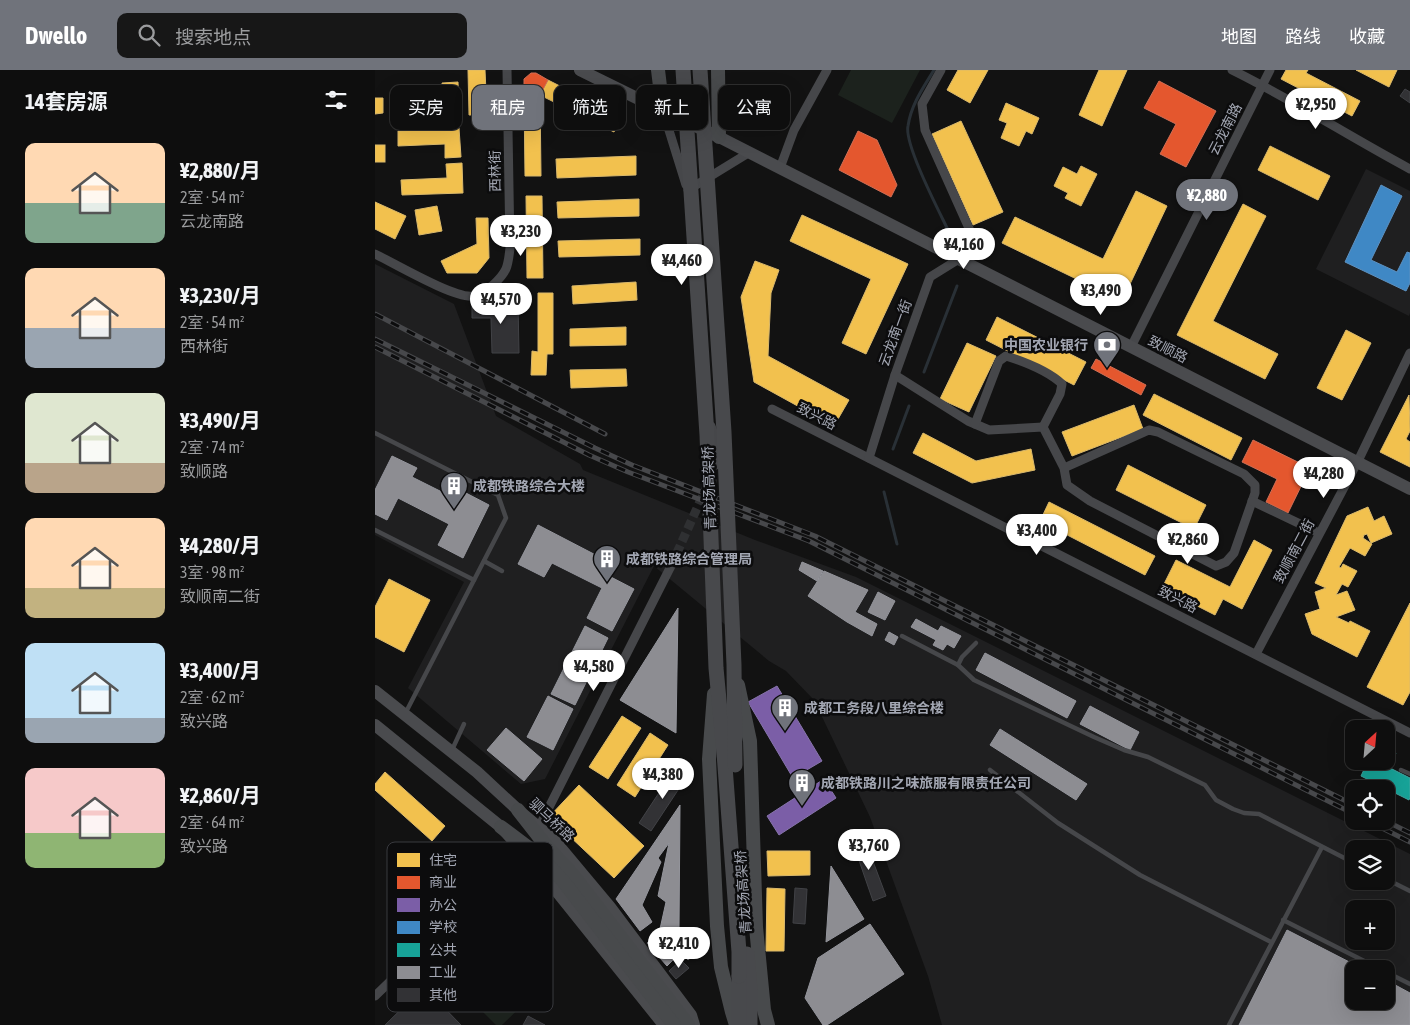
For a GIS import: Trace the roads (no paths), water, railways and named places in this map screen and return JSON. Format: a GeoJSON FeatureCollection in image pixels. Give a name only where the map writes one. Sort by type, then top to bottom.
{"type":"FeatureCollection","features":[{"type":"Feature","properties":{"kind":"highway","name":"青龙场高架桥"},"geometry":{"type":"LineString","coordinates":[[682,70],[707,435],[716,668],[739,952],[737,1025]]}},
{"type":"Feature","properties":{"kind":"highway","name":"青龙场高架桥"},"geometry":{"type":"LineString","coordinates":[[701,70],[724,432],[734,665],[734,745],[751,990],[750,1025]]}},
{"type":"Feature","properties":{"kind":"main road"},"geometry":{"type":"LineString","coordinates":[[658,70],[660,85]]}},
{"type":"Feature","properties":{"kind":"main road"},"geometry":{"type":"LineString","coordinates":[[718,70],[719,137]]}},
{"type":"Feature","properties":{"kind":"main road"},"geometry":{"type":"LineString","coordinates":[[734,665],[750,740],[756,927],[768,1025]]}},
{"type":"Feature","properties":{"kind":"main road"},"geometry":{"type":"LineString","coordinates":[[518,810],[532,842]]}},
{"type":"Feature","properties":{"kind":"main road"},"geometry":{"type":"LineString","coordinates":[[501,827],[523,842]]}},
{"type":"Feature","properties":{"kind":"main road"},"geometry":{"type":"LineString","coordinates":[[553,862],[572,874],[688,1025]]}},
{"type":"Feature","properties":{"kind":"main road"},"geometry":{"type":"LineString","coordinates":[[553,870],[674,1025]]}},
{"type":"Feature","properties":{"kind":"street","name":"西林街"},"geometry":{"type":"LineString","coordinates":[[375,254],[457,294],[473,296],[488,290],[504,274],[509,260],[510,248],[507,70]]}},
{"type":"Feature","properties":{"kind":"street","name":"致顺路"},"geometry":{"type":"LineString","coordinates":[[580,70],[636,98]]}},
{"type":"Feature","properties":{"kind":"street"},"geometry":{"type":"LineString","coordinates":[[780,168],[794,130],[827,70]]}},
{"type":"Feature","properties":{"kind":"street","name":"云龙南一街"},"geometry":{"type":"LineString","coordinates":[[869,458],[895,375],[930,277],[959,259],[972,235],[925,130],[922,104],[941,70]]}},
{"type":"Feature","properties":{"kind":"street"},"geometry":{"type":"LineString","coordinates":[[1232,70],[1410,169]]}},
{"type":"Feature","properties":{"kind":"street","name":"云龙南路"},"geometry":{"type":"LineString","coordinates":[[1131,347],[1270,70]]}},
{"type":"Feature","properties":{"kind":"street"},"geometry":{"type":"LineString","coordinates":[[669,130],[687,190],[702,399],[717,443],[716,465]]}},
{"type":"Feature","properties":{"kind":"street","name":"致顺路"},"geometry":{"type":"LineString","coordinates":[[704,130],[1410,488]]}},
{"type":"Feature","properties":{"kind":"street"},"geometry":{"type":"LineString","coordinates":[[687,190],[750,152]]}},
{"type":"Feature","properties":{"kind":"street","name":"致顺南二街"},"geometry":{"type":"LineString","coordinates":[[1256,654],[1358,461],[1410,353]]}},
{"type":"Feature","properties":{"kind":"street"},"geometry":{"type":"LineString","coordinates":[[975,424],[999,361],[1006,356],[1055,377],[1062,384],[1060,394],[1043,427]]}},
{"type":"Feature","properties":{"kind":"street"},"geometry":{"type":"LineString","coordinates":[[895,375],[975,424],[989,430],[1043,427]]}},
{"type":"Feature","properties":{"kind":"street","name":"致兴路"},"geometry":{"type":"LineString","coordinates":[[772,409],[1410,733]]}},
{"type":"Feature","properties":{"kind":"street"},"geometry":{"type":"LineString","coordinates":[[1043,427],[1064,468],[1067,485],[1090,502],[1217,566],[1226,562],[1234,553],[1255,493],[1255,485],[1244,474],[1158,432],[1149,430],[1064,468]]}},
{"type":"Feature","properties":{"kind":"street"},"geometry":{"type":"LineString","coordinates":[[1252,501],[1319,533]]}},
{"type":"Feature","properties":{"kind":"street"},"geometry":{"type":"LineString","coordinates":[[539,827],[671,566]]}},
{"type":"Feature","properties":{"kind":"street","name":"驷马桥路"},"geometry":{"type":"LineString","coordinates":[[375,691],[477,772],[554,840],[610,907],[691,1015],[694,1025]]}},
{"type":"Feature","properties":{"kind":"street"},"geometry":{"type":"LineString","coordinates":[[375,725],[501,827]]}},
{"type":"Feature","properties":{"kind":"street"},"geometry":{"type":"LineString","coordinates":[[553,874],[664,1025]]}},
{"type":"Feature","properties":{"kind":"street"},"geometry":{"type":"LineString","coordinates":[[375,996],[387,985]]}},
{"type":"Feature","properties":{"kind":"lane"},"geometry":{"type":"LineString","coordinates":[[375,433],[498,495],[506,518],[405,714]]}},
{"type":"Feature","properties":{"kind":"lane"},"geometry":{"type":"LineString","coordinates":[[375,530],[474,580]]}},
{"type":"Feature","properties":{"kind":"lane"},"geometry":{"type":"LineString","coordinates":[[484,561],[502,571]]}},
{"type":"Feature","properties":{"kind":"lane"},"geometry":{"type":"LineString","coordinates":[[902,636],[958,665],[975,680],[1094,737],[1124,750],[1148,757],[1205,785],[1216,800],[1233,809],[1245,813],[1259,814],[1345,858]]}},
{"type":"Feature","properties":{"kind":"lane"},"geometry":{"type":"LineString","coordinates":[[958,665],[962,657],[976,643]]}},
{"type":"Feature","properties":{"kind":"lane"},"geometry":{"type":"LineString","coordinates":[[451,751],[464,724]]}},
{"type":"Feature","properties":{"kind":"lane"},"geometry":{"type":"LineString","coordinates":[[990,770],[1058,823],[1140,875],[1271,942]]}},
{"type":"Feature","properties":{"kind":"lane"},"geometry":{"type":"LineString","coordinates":[[1401,770],[1410,774]]}},
{"type":"Feature","properties":{"kind":"lane"},"geometry":{"type":"LineString","coordinates":[[1229,1025],[1322,847]]}},
{"type":"Feature","properties":{"kind":"lane"},"geometry":{"type":"LineString","coordinates":[[1395,884],[1410,891]]}},
{"type":"Feature","properties":{"kind":"lane"},"geometry":{"type":"LineString","coordinates":[[1283,920],[1362,960]]}},
{"type":"Feature","properties":{"kind":"lane"},"geometry":{"type":"LineString","coordinates":[[1395,976],[1410,984]]}},
{"type":"Feature","properties":{"kind":"waterway"},"geometry":{"type":"LineString","coordinates":[[934,70],[912,111],[908,135],[923,178],[948,230]]}},
{"type":"Feature","properties":{"kind":"waterway"},"geometry":{"type":"LineString","coordinates":[[924,372],[957,286]]}},
{"type":"Feature","properties":{"kind":"waterway"},"geometry":{"type":"LineString","coordinates":[[893,449],[909,406]]}},
{"type":"Feature","properties":{"kind":"waterway"},"geometry":{"type":"LineString","coordinates":[[884,492],[897,544]]}},
{"type":"Feature","properties":{"kind":"tunnel"},"geometry":{"type":"LineString","coordinates":[[671,566],[707,486]]}},
{"type":"Feature","properties":{"kind":"railway"},"geometry":{"type":"LineString","coordinates":[[375,314],[605,434]]}},
{"type":"Feature","properties":{"kind":"railway"},"geometry":{"type":"LineString","coordinates":[[375,339],[632,465],[815,536],[1345,801]]}},
{"type":"Feature","properties":{"kind":"railway"},"geometry":{"type":"LineString","coordinates":[[375,347],[589,455],[628,472],[809,541],[1345,809]]}},
{"type":"Feature","properties":{"kind":"railway"},"geometry":{"type":"LineString","coordinates":[[1395,826],[1410,833]]}},
{"type":"Feature","properties":{"kind":"railway"},"geometry":{"type":"LineString","coordinates":[[1386,830],[1410,842]]}},
{"type":"Feature","properties":{"kind":"place","name":"中国农业银行"},"geometry":{"type":"Point","coordinates":[1107,369]}},
{"type":"Feature","properties":{"kind":"place","name":"成都铁路综合大楼"},"geometry":{"type":"Point","coordinates":[454,510]}},
{"type":"Feature","properties":{"kind":"place","name":"成都铁路综合管理局"},"geometry":{"type":"Point","coordinates":[607,583]}},
{"type":"Feature","properties":{"kind":"place","name":"成都工务段八里综合楼"},"geometry":{"type":"Point","coordinates":[785,732]}},
{"type":"Feature","properties":{"kind":"place","name":"成都铁路川之味旅服有限责任公司"},"geometry":{"type":"Point","coordinates":[802,807]}}]}
